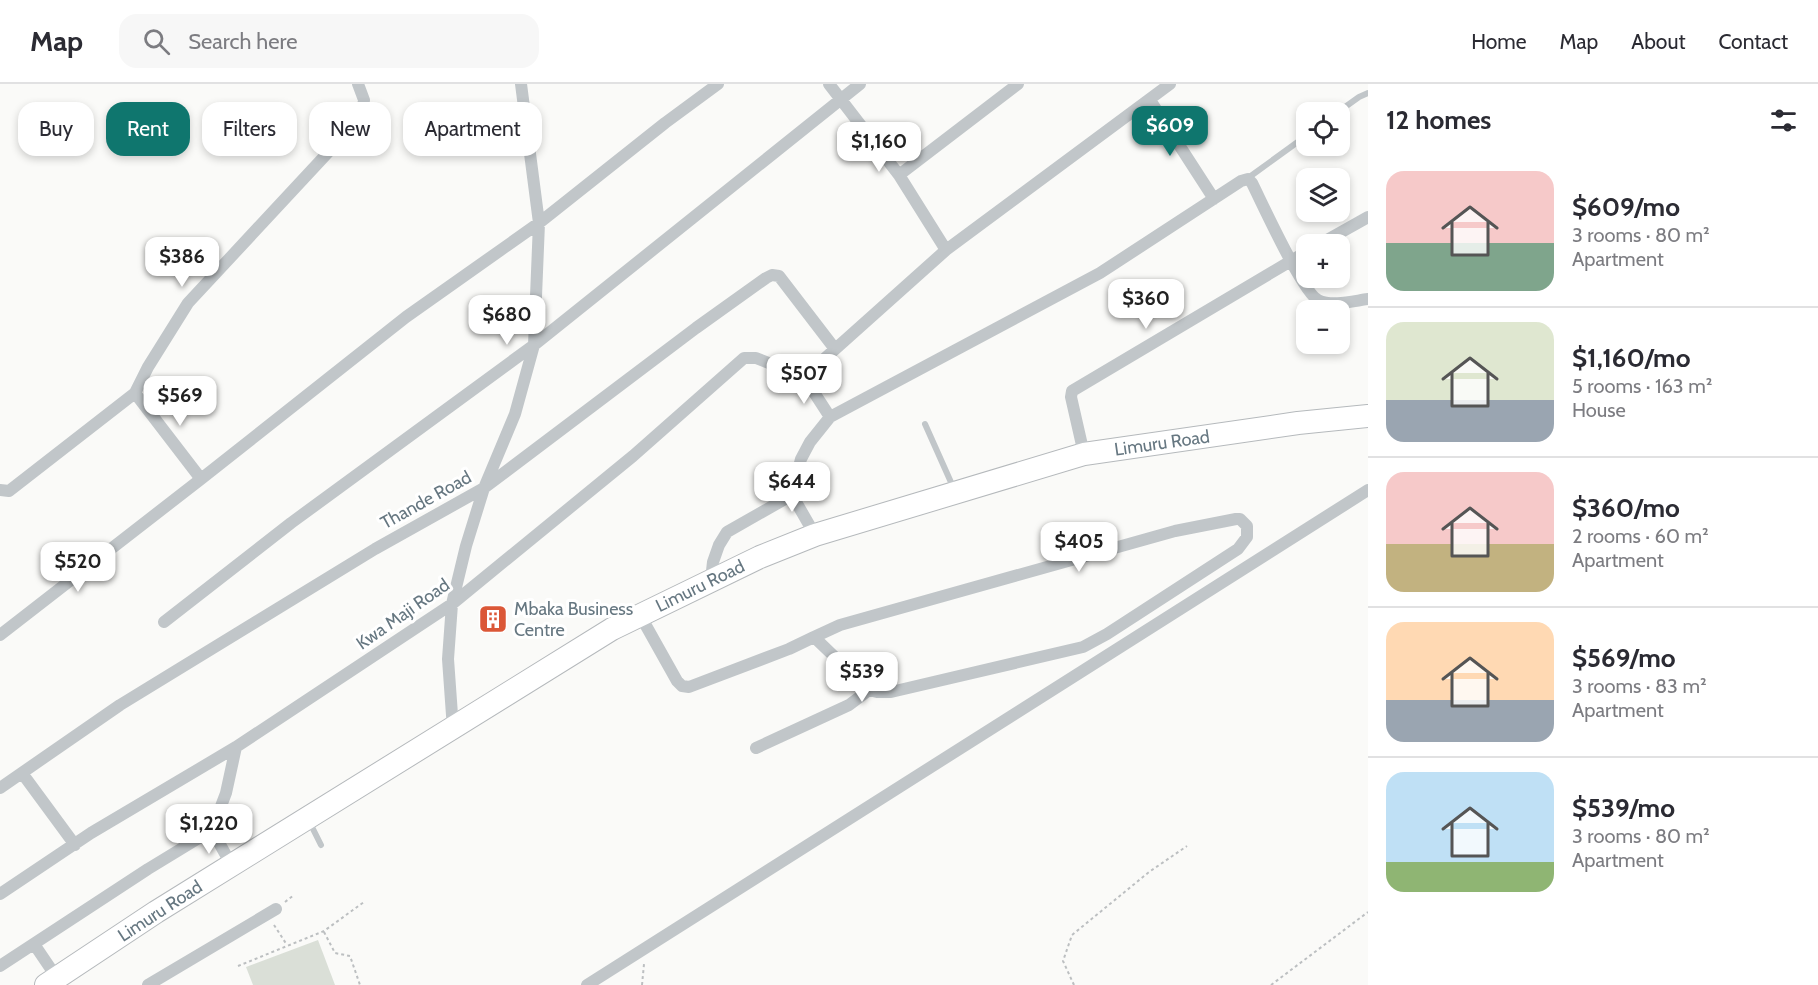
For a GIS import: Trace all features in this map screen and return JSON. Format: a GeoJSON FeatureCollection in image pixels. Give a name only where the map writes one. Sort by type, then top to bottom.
{"type":"FeatureCollection","features":[{"type":"Feature","properties":{"kind":"highway","name":"Limuru Road"},"geometry":{"type":"LineString","coordinates":[[52,982],[156,912],[612,629],[760,557],[815,535],[1084,454],[1298,423],[1368,416]]}},
{"type":"Feature","properties":{"kind":"street"},"geometry":{"type":"LineString","coordinates":[[0,490],[9,491],[135,393],[148,367],[188,303],[361,117],[364,100],[358,84]]}},
{"type":"Feature","properties":{"kind":"street"},"geometry":{"type":"LineString","coordinates":[[453,729],[448,659],[452,604],[466,546],[484,488],[515,414],[534,345],[539,223],[521,84]]}},
{"type":"Feature","properties":{"kind":"street"},"geometry":{"type":"LineString","coordinates":[[0,635],[406,317],[539,223],[718,84]]}},
{"type":"Feature","properties":{"kind":"street"},"geometry":{"type":"LineString","coordinates":[[829,84],[899,175],[946,250]]}},
{"type":"Feature","properties":{"kind":"street"},"geometry":{"type":"LineString","coordinates":[[164,622],[291,523],[534,345],[860,84]]}},
{"type":"Feature","properties":{"kind":"street"},"geometry":{"type":"LineString","coordinates":[[899,175],[1018,84]]}},
{"type":"Feature","properties":{"kind":"street"},"geometry":{"type":"LineString","coordinates":[[830,417],[804,377],[946,250],[1170,84]]}},
{"type":"Feature","properties":{"kind":"street"},"geometry":{"type":"LineString","coordinates":[[1150,100],[1214,199]]}},
{"type":"Feature","properties":{"kind":"street"},"geometry":{"type":"LineString","coordinates":[[815,535],[792,495],[801,459],[810,442],[830,417],[1100,273],[1241,181],[1248,179],[1252,183],[1291,261],[1312,297],[1321,302],[1343,303],[1368,299]]}},
{"type":"Feature","properties":{"kind":"street"},"geometry":{"type":"LineString","coordinates":[[1338,234],[1368,217]]}},
{"type":"Feature","properties":{"kind":"street"},"geometry":{"type":"LineString","coordinates":[[1084,454],[1071,397],[1072,391],[1296,258]]}},
{"type":"Feature","properties":{"kind":"street","name":"Thande Road"},"geometry":{"type":"LineString","coordinates":[[0,788],[130,699],[375,549],[484,488],[696,328],[772,275],[779,276],[835,349]]}},
{"type":"Feature","properties":{"kind":"street","name":"Kwa Maji Road"},"geometry":{"type":"LineString","coordinates":[[0,894],[91,833],[237,747],[452,604],[633,456],[744,358],[756,358],[804,377]]}},
{"type":"Feature","properties":{"kind":"street"},"geometry":{"type":"LineString","coordinates":[[135,393],[201,479]]}},
{"type":"Feature","properties":{"kind":"street"},"geometry":{"type":"LineString","coordinates":[[587,985],[1368,490]]}},
{"type":"Feature","properties":{"kind":"street"},"geometry":{"type":"LineString","coordinates":[[711,580],[713,562],[719,544],[727,532],[792,495]]}},
{"type":"Feature","properties":{"kind":"street"},"geometry":{"type":"LineString","coordinates":[[640,615],[677,681],[682,686],[689,687],[789,649],[814,637],[840,625],[1175,531],[1236,519],[1240,519],[1247,526],[1247,537],[1238,549],[1107,634],[1083,646],[891,692],[877,692],[869,690],[814,637]]}},
{"type":"Feature","properties":{"kind":"street"},"geometry":{"type":"LineString","coordinates":[[756,748],[849,705],[869,690]]}},
{"type":"Feature","properties":{"kind":"street"},"geometry":{"type":"LineString","coordinates":[[0,966],[212,830],[226,793],[237,747]]}},
{"type":"Feature","properties":{"kind":"street"},"geometry":{"type":"LineString","coordinates":[[22,773],[75,844]]}},
{"type":"Feature","properties":{"kind":"street"},"geometry":{"type":"LineString","coordinates":[[212,830],[232,866]]}},
{"type":"Feature","properties":{"kind":"street"},"geometry":{"type":"LineString","coordinates":[[148,985],[272,912]]}},
{"type":"Feature","properties":{"kind":"street"},"geometry":{"type":"LineString","coordinates":[[34,944],[52,982]]}},
{"type":"Feature","properties":{"kind":"lane"},"geometry":{"type":"LineString","coordinates":[[1350,104],[1368,93]]}},
{"type":"Feature","properties":{"kind":"lane"},"geometry":{"type":"LineString","coordinates":[[1248,179],[1296,143]]}},
{"type":"Feature","properties":{"kind":"lane"},"geometry":{"type":"LineString","coordinates":[[925,424],[956,493]]}},
{"type":"Feature","properties":{"kind":"lane"},"geometry":{"type":"LineString","coordinates":[[307,819],[321,845]]}},
{"type":"Feature","properties":{"kind":"path"},"geometry":{"type":"LineString","coordinates":[[1074,985],[1063,961],[1072,935],[1149,872],[1187,846]]}},
{"type":"Feature","properties":{"kind":"path"},"geometry":{"type":"LineString","coordinates":[[238,966],[324,931],[364,902]]}},
{"type":"Feature","properties":{"kind":"path"},"geometry":{"type":"LineString","coordinates":[[272,912],[287,945]]}},
{"type":"Feature","properties":{"kind":"path"},"geometry":{"type":"LineString","coordinates":[[1271,985],[1368,912]]}},
{"type":"Feature","properties":{"kind":"path"},"geometry":{"type":"LineString","coordinates":[[324,931],[335,953],[350,956],[360,985]]}},
{"type":"Feature","properties":{"kind":"path"},"geometry":{"type":"LineString","coordinates":[[642,985],[645,948]]}},
{"type":"Feature","properties":{"kind":"shaded area"},"geometry":{"type":"Polygon","coordinates":[[[318,940],[335,985],[253,985],[246,967],[318,940]]]}},
{"type":"Feature","properties":{"kind":"place","name":"Mbaka Business Centre"},"geometry":{"type":"Point","coordinates":[493,619]}}]}
